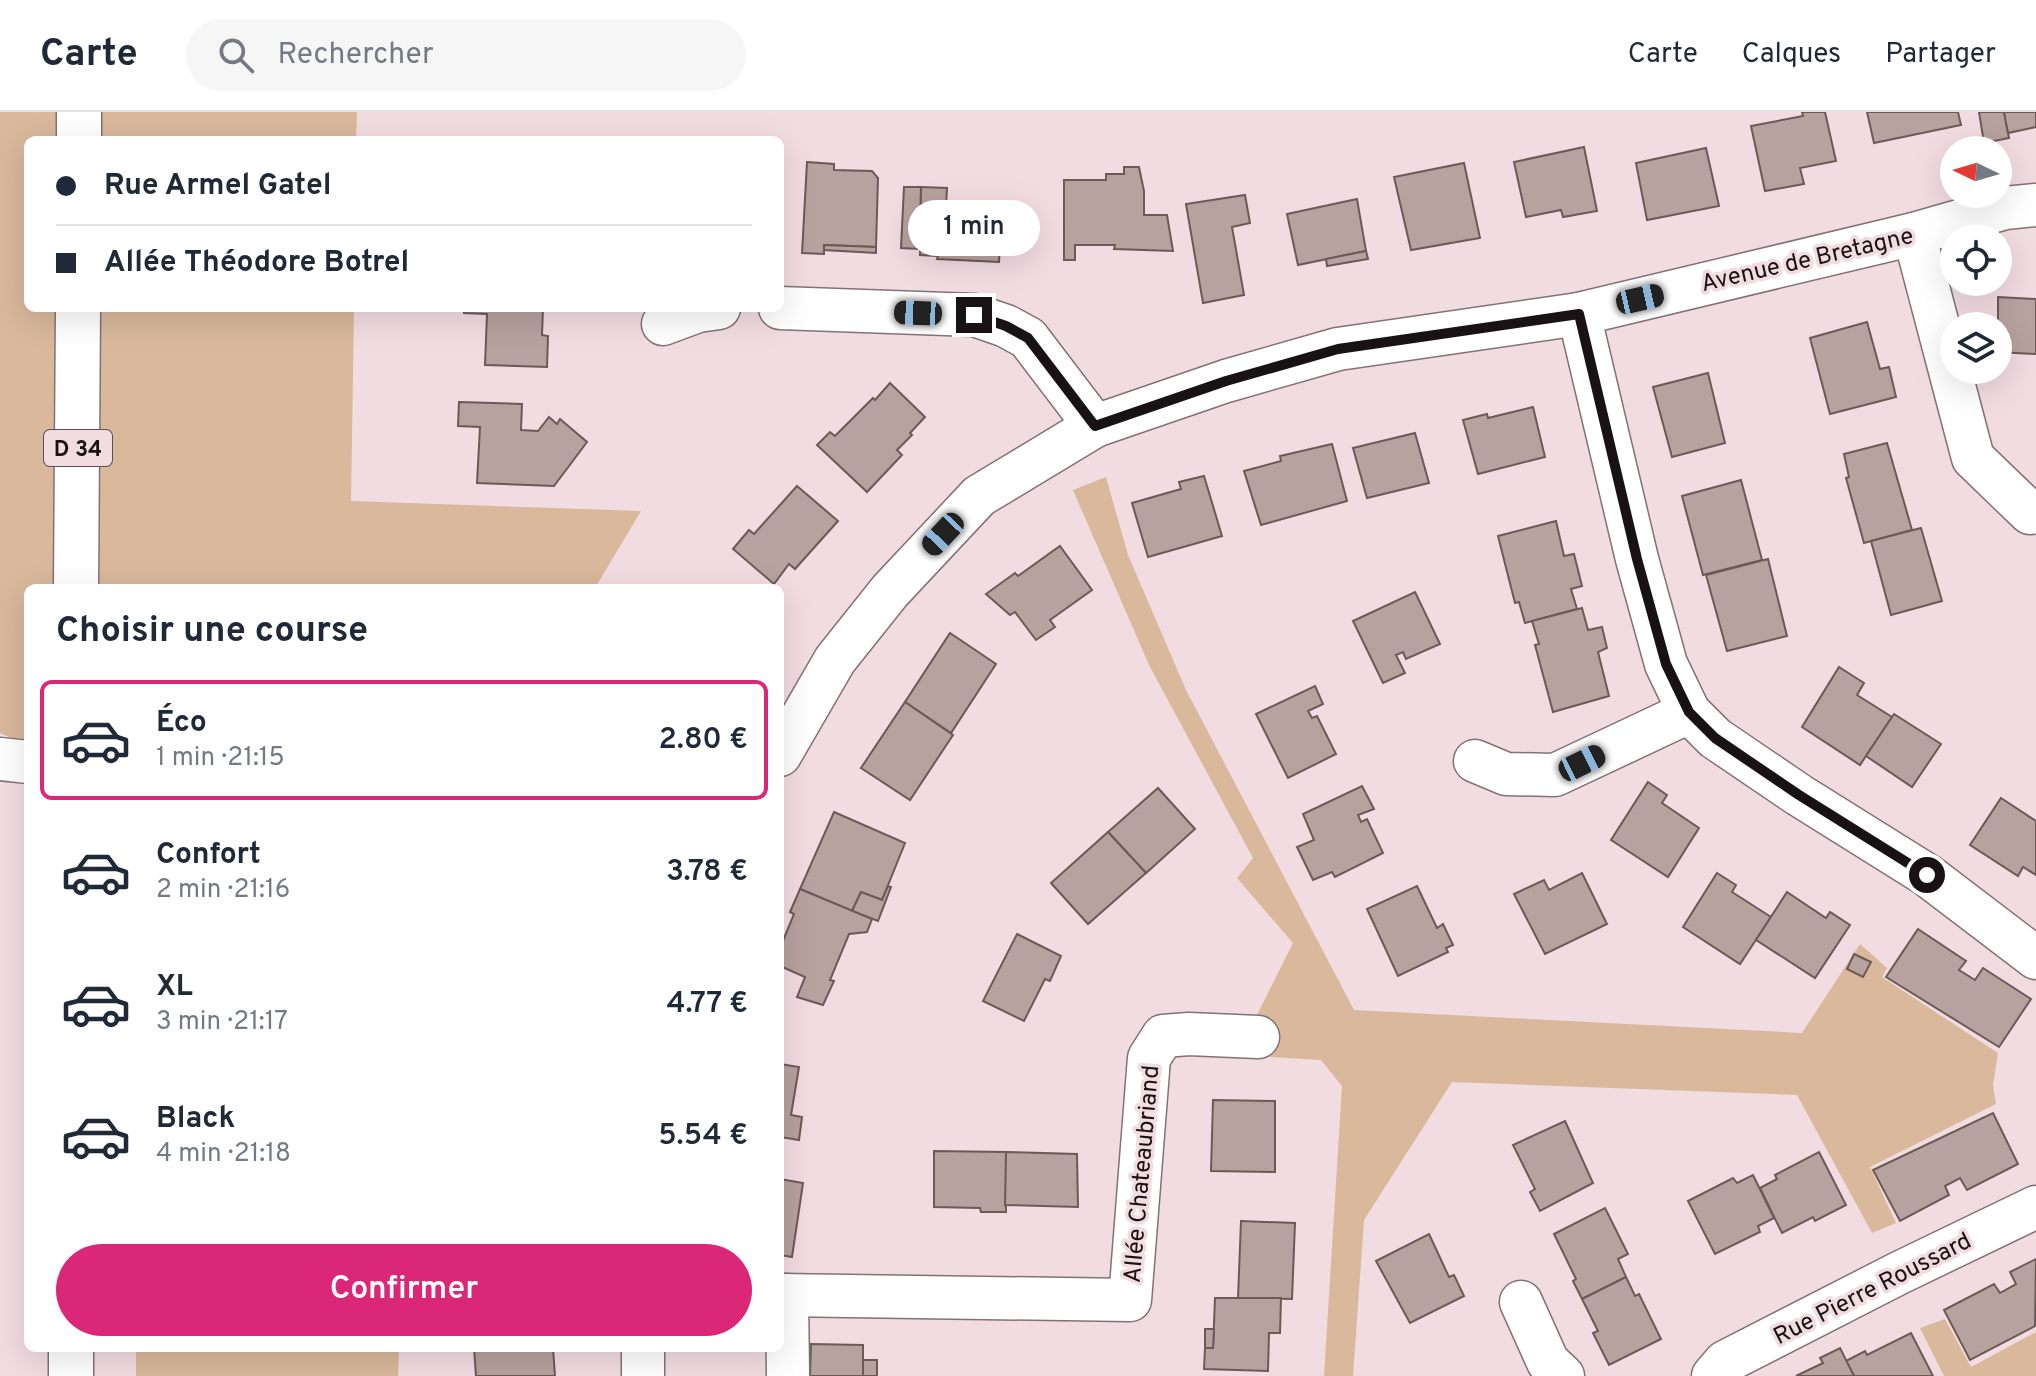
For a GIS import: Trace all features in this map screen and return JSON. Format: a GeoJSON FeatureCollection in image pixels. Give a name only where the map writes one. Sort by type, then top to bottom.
{"type":"FeatureCollection","features":[{"type":"Feature","properties":{"kind":"main road"},"geometry":{"type":"LineString","coordinates":[[79,112],[79,136]]}},
{"type":"Feature","properties":{"kind":"main road","name":"D 34"},"geometry":{"type":"LineString","coordinates":[[76,584],[78,312]]}},
{"type":"Feature","properties":{"kind":"main road"},"geometry":{"type":"LineString","coordinates":[[71,1352],[71,1376]]}},
{"type":"Feature","properties":{"kind":"street","name":"Avenue de Bretagne"},"geometry":{"type":"LineString","coordinates":[[784,748],[835,660],[890,591],[979,496],[1095,426],[1226,381],[1338,349],[1579,314],[1914,234],[2005,208],[2036,205]]}},
{"type":"Feature","properties":{"kind":"street"},"geometry":{"type":"LineString","coordinates":[[1914,234],[1973,458],[2030,513]]}},
{"type":"Feature","properties":{"kind":"street"},"geometry":{"type":"LineString","coordinates":[[784,308],[974,315],[1006,326],[1028,338],[1095,426]]}},
{"type":"Feature","properties":{"kind":"street"},"geometry":{"type":"LineString","coordinates":[[663,324],[695,312]]}},
{"type":"Feature","properties":{"kind":"street"},"geometry":{"type":"LineString","coordinates":[[1579,314],[1637,559],[1666,664],[1689,712],[1715,738],[1927,875],[2036,958]]}},
{"type":"Feature","properties":{"kind":"street"},"geometry":{"type":"LineString","coordinates":[[1475,761],[1506,774],[1555,775],[1689,712]]}},
{"type":"Feature","properties":{"kind":"street"},"geometry":{"type":"LineString","coordinates":[[0,759],[24,762]]}},
{"type":"Feature","properties":{"kind":"street","name":"Allée Chateaubriand"},"geometry":{"type":"LineString","coordinates":[[784,1295],[1130,1300],[1149,1058],[1163,1036],[1258,1037]]}},
{"type":"Feature","properties":{"kind":"street","name":"Rue Pierre Roussard"},"geometry":{"type":"LineString","coordinates":[[1713,1376],[1725,1362],[2036,1207]]}},
{"type":"Feature","properties":{"kind":"street"},"geometry":{"type":"LineString","coordinates":[[1521,1302],[1548,1362],[1563,1376]]}},
{"type":"Feature","properties":{"kind":"street"},"geometry":{"type":"LineString","coordinates":[[784,1311],[788,1376]]}},
{"type":"Feature","properties":{"kind":"street"},"geometry":{"type":"LineString","coordinates":[[643,1352],[643,1376]]}},
{"type":"Feature","properties":{"kind":"shaded area"},"geometry":{"type":"Polygon","coordinates":[[[0,112],[357,112],[356,136],[24,136],[24,312],[354,312],[351,501],[641,511],[597,584],[24,584],[24,744],[0,733],[0,112]]]}},
{"type":"Feature","properties":{"kind":"shaded area"},"geometry":{"type":"Polygon","coordinates":[[[1106,477],[1128,555],[1186,690],[1354,1010],[1802,1033],[1860,944],[1887,968],[1882,977],[1998,1053],[1993,1085],[1996,1104],[1870,1167],[1896,1223],[1872,1233],[1797,1095],[1452,1082],[1364,1220],[1353,1376],[1324,1376],[1342,1086],[1321,1060],[1237,1055],[1293,943],[1237,878],[1253,858],[1149,665],[1073,490],[1106,477]]]}},
{"type":"Feature","properties":{"kind":"shaded area"},"geometry":{"type":"Polygon","coordinates":[[[1945,1319],[1971,1367],[2036,1332],[2036,1376],[1944,1376],[1920,1328],[1945,1319]]]}},
{"type":"Feature","properties":{"kind":"shaded area"},"geometry":{"type":"Polygon","coordinates":[[[136,1352],[399,1352],[398,1376],[136,1376],[136,1352]]]}},
{"type":"Feature","properties":{"kind":"building"},"geometry":{"type":"Polygon","coordinates":[[[1802,112],[1825,112],[1836,161],[1800,168],[1804,184],[1765,191],[1751,126],[1803,116],[1802,112]]]}},
{"type":"Feature","properties":{"kind":"building"},"geometry":{"type":"Polygon","coordinates":[[[1867,112],[1958,112],[1961,125],[1874,143],[1867,112]]]}},
{"type":"Feature","properties":{"kind":"building"},"geometry":{"type":"Polygon","coordinates":[[[1979,112],[2004,112],[2009,136],[1983,136],[1979,112]]]}},
{"type":"Feature","properties":{"kind":"building"},"geometry":{"type":"Polygon","coordinates":[[[2004,112],[2036,112],[2036,127],[2008,133],[2004,112]]]}},
{"type":"Feature","properties":{"kind":"building"},"geometry":{"type":"Polygon","coordinates":[[[1584,147],[1597,211],[1563,217],[1561,210],[1526,217],[1514,162],[1584,147]]]}},
{"type":"Feature","properties":{"kind":"building"},"geometry":{"type":"Polygon","coordinates":[[[1706,148],[1719,206],[1647,220],[1636,163],[1706,148]]]}},
{"type":"Feature","properties":{"kind":"building"},"geometry":{"type":"Polygon","coordinates":[[[807,162],[834,164],[834,170],[872,171],[878,178],[876,247],[824,245],[824,254],[802,253],[807,162]]]}},
{"type":"Feature","properties":{"kind":"building"},"geometry":{"type":"Polygon","coordinates":[[[1464,163],[1480,238],[1411,250],[1394,177],[1464,163]]]}},
{"type":"Feature","properties":{"kind":"building"},"geometry":{"type":"Polygon","coordinates":[[[1124,167],[1139,167],[1144,191],[1144,215],[1167,215],[1173,251],[1114,249],[1115,245],[1075,245],[1075,260],[1064,260],[1064,180],[1106,180],[1106,174],[1124,174],[1124,167]]]}},
{"type":"Feature","properties":{"kind":"building"},"geometry":{"type":"Polygon","coordinates":[[[904,187],[921,187],[920,249],[901,248],[904,187]]]}},
{"type":"Feature","properties":{"kind":"building"},"geometry":{"type":"Polygon","coordinates":[[[921,187],[947,188],[946,207],[1002,210],[999,262],[937,259],[938,256],[920,255],[921,187]]]}},
{"type":"Feature","properties":{"kind":"building"},"geometry":{"type":"Polygon","coordinates":[[[1245,195],[1250,223],[1232,227],[1244,295],[1203,303],[1186,204],[1245,195]]]}},
{"type":"Feature","properties":{"kind":"building"},"geometry":{"type":"Polygon","coordinates":[[[1357,199],[1366,251],[1298,265],[1287,214],[1357,199]]]}},
{"type":"Feature","properties":{"kind":"building"},"geometry":{"type":"Polygon","coordinates":[[[824,245],[876,247],[876,253],[824,250],[824,245]]]}},
{"type":"Feature","properties":{"kind":"building"},"geometry":{"type":"Polygon","coordinates":[[[1366,251],[1368,259],[1327,266],[1326,259],[1366,251]]]}},
{"type":"Feature","properties":{"kind":"building"},"geometry":{"type":"Polygon","coordinates":[[[1998,297],[2036,299],[2036,354],[2012,353],[2012,312],[1998,312],[1998,297]]]}},
{"type":"Feature","properties":{"kind":"building"},"geometry":{"type":"Polygon","coordinates":[[[543,312],[542,335],[548,336],[547,367],[485,365],[487,314],[464,313],[543,312]]]}},
{"type":"Feature","properties":{"kind":"building"},"geometry":{"type":"Polygon","coordinates":[[[1867,322],[1880,369],[1889,367],[1896,397],[1830,414],[1810,338],[1867,322]]]}},
{"type":"Feature","properties":{"kind":"building"},"geometry":{"type":"Polygon","coordinates":[[[1708,373],[1725,443],[1672,457],[1653,387],[1708,373]]]}},
{"type":"Feature","properties":{"kind":"building"},"geometry":{"type":"Polygon","coordinates":[[[890,383],[925,417],[897,450],[902,455],[867,492],[817,445],[830,432],[835,436],[890,383]]]}},
{"type":"Feature","properties":{"kind":"building"},"geometry":{"type":"Polygon","coordinates":[[[459,402],[522,404],[521,430],[538,431],[549,417],[557,424],[560,419],[587,442],[554,486],[477,483],[480,427],[458,426],[459,402]]]}},
{"type":"Feature","properties":{"kind":"building"},"geometry":{"type":"Polygon","coordinates":[[[1533,407],[1545,457],[1478,474],[1463,420],[1487,414],[1488,418],[1533,407]]]}},
{"type":"Feature","properties":{"kind":"building"},"geometry":{"type":"Polygon","coordinates":[[[1415,433],[1429,483],[1367,498],[1353,448],[1415,433]]]}},
{"type":"Feature","properties":{"kind":"building"},"geometry":{"type":"Polygon","coordinates":[[[1887,443],[1912,530],[1864,543],[1846,478],[1849,477],[1844,454],[1887,443]]]}},
{"type":"Feature","properties":{"kind":"building"},"geometry":{"type":"Polygon","coordinates":[[[1332,444],[1347,501],[1261,525],[1244,471],[1281,461],[1280,456],[1332,444]]]}},
{"type":"Feature","properties":{"kind":"building"},"geometry":{"type":"Polygon","coordinates":[[[1204,476],[1222,536],[1148,557],[1132,503],[1181,489],[1179,482],[1204,476]]]}},
{"type":"Feature","properties":{"kind":"building"},"geometry":{"type":"Polygon","coordinates":[[[1741,480],[1762,560],[1703,575],[1682,496],[1741,480]]]}},
{"type":"Feature","properties":{"kind":"building"},"geometry":{"type":"Polygon","coordinates":[[[797,486],[838,521],[795,569],[789,564],[774,584],[733,549],[749,530],[754,534],[797,486]]]}},
{"type":"Feature","properties":{"kind":"building"},"geometry":{"type":"Polygon","coordinates":[[[1556,521],[1564,556],[1574,554],[1582,586],[1571,589],[1577,609],[1525,623],[1519,602],[1515,603],[1498,536],[1556,521]]]}},
{"type":"Feature","properties":{"kind":"building"},"geometry":{"type":"Polygon","coordinates":[[[1921,528],[1942,601],[1891,615],[1871,541],[1921,528]]]}},
{"type":"Feature","properties":{"kind":"building"},"geometry":{"type":"Polygon","coordinates":[[[1060,546],[1092,590],[1050,620],[1055,627],[1036,640],[1015,612],[1010,615],[986,594],[1060,546]]]}},
{"type":"Feature","properties":{"kind":"building"},"geometry":{"type":"Polygon","coordinates":[[[1768,559],[1787,636],[1727,651],[1706,575],[1768,559]]]}},
{"type":"Feature","properties":{"kind":"building"},"geometry":{"type":"Polygon","coordinates":[[[1415,592],[1440,644],[1406,659],[1403,652],[1396,655],[1405,673],[1383,683],[1353,621],[1415,592]]]}},
{"type":"Feature","properties":{"kind":"building"},"geometry":{"type":"Polygon","coordinates":[[[1582,608],[1588,630],[1602,627],[1607,648],[1598,652],[1609,696],[1553,712],[1535,645],[1539,644],[1532,621],[1582,608]]]}},
{"type":"Feature","properties":{"kind":"building"},"geometry":{"type":"Polygon","coordinates":[[[950,633],[996,664],[951,733],[905,702],[950,633]]]}},
{"type":"Feature","properties":{"kind":"building"},"geometry":{"type":"Polygon","coordinates":[[[1839,667],[1864,683],[1857,695],[1892,717],[1860,765],[1802,727],[1839,667]]]}},
{"type":"Feature","properties":{"kind":"building"},"geometry":{"type":"Polygon","coordinates":[[[1315,686],[1323,704],[1308,711],[1312,718],[1317,716],[1336,754],[1288,778],[1256,714],[1315,686]]]}},
{"type":"Feature","properties":{"kind":"building"},"geometry":{"type":"Polygon","coordinates":[[[905,702],[953,735],[910,800],[861,768],[905,702]]]}},
{"type":"Feature","properties":{"kind":"building"},"geometry":{"type":"Polygon","coordinates":[[[1894,714],[1941,744],[1912,787],[1866,756],[1894,714]]]}},
{"type":"Feature","properties":{"kind":"building"},"geometry":{"type":"Polygon","coordinates":[[[1648,782],[1667,795],[1662,803],[1699,828],[1668,877],[1611,840],[1648,782]]]}},
{"type":"Feature","properties":{"kind":"building"},"geometry":{"type":"Polygon","coordinates":[[[1362,786],[1374,809],[1358,815],[1361,822],[1367,819],[1383,853],[1335,877],[1332,872],[1313,880],[1297,847],[1314,840],[1303,814],[1362,786]]]}},
{"type":"Feature","properties":{"kind":"building"},"geometry":{"type":"Polygon","coordinates":[[[1158,788],[1195,829],[1146,873],[1108,832],[1158,788]]]}},
{"type":"Feature","properties":{"kind":"building"},"geometry":{"type":"Polygon","coordinates":[[[2001,798],[2036,821],[2036,875],[2023,867],[2018,876],[1970,845],[2001,798]]]}},
{"type":"Feature","properties":{"kind":"building"},"geometry":{"type":"Polygon","coordinates":[[[834,812],[905,843],[882,900],[861,892],[852,911],[800,889],[834,812]]]}},
{"type":"Feature","properties":{"kind":"building"},"geometry":{"type":"Polygon","coordinates":[[[1108,832],[1146,873],[1088,924],[1051,883],[1108,832]]]}},
{"type":"Feature","properties":{"kind":"building"},"geometry":{"type":"Polygon","coordinates":[[[1582,873],[1607,924],[1545,954],[1514,894],[1544,880],[1549,890],[1582,873]]]}},
{"type":"Feature","properties":{"kind":"building"},"geometry":{"type":"Polygon","coordinates":[[[1717,873],[1736,885],[1732,892],[1771,917],[1740,964],[1683,927],[1717,873]]]}},
{"type":"Feature","properties":{"kind":"building"},"geometry":{"type":"Polygon","coordinates":[[[888,886],[891,887],[878,921],[852,911],[861,892],[882,900],[888,886]]]}},
{"type":"Feature","properties":{"kind":"building"},"geometry":{"type":"Polygon","coordinates":[[[1417,886],[1437,928],[1443,924],[1453,945],[1446,948],[1448,952],[1398,976],[1367,909],[1417,886]]]}},
{"type":"Feature","properties":{"kind":"building"},"geometry":{"type":"Polygon","coordinates":[[[800,889],[872,919],[867,932],[849,934],[823,1005],[797,997],[805,977],[784,968],[784,938],[794,914],[790,912],[800,889]]]}},
{"type":"Feature","properties":{"kind":"building"},"geometry":{"type":"Polygon","coordinates":[[[1787,892],[1826,918],[1830,912],[1850,925],[1815,978],[1756,940],[1787,892]]]}},
{"type":"Feature","properties":{"kind":"building"},"geometry":{"type":"Polygon","coordinates":[[[1918,929],[1966,961],[1959,970],[1975,980],[1983,968],[2031,999],[1999,1047],[1886,977],[1918,929]]]}},
{"type":"Feature","properties":{"kind":"building"},"geometry":{"type":"Polygon","coordinates":[[[1017,934],[1061,956],[1050,981],[1045,979],[1024,1021],[983,1001],[1017,934]]]}},
{"type":"Feature","properties":{"kind":"building"},"geometry":{"type":"Polygon","coordinates":[[[1854,954],[1871,962],[1863,977],[1847,969],[1854,954]]]}},
{"type":"Feature","properties":{"kind":"building"},"geometry":{"type":"Polygon","coordinates":[[[784,1065],[799,1067],[791,1115],[802,1117],[799,1140],[784,1138],[784,1065]]]}},
{"type":"Feature","properties":{"kind":"building"},"geometry":{"type":"Polygon","coordinates":[[[1213,1100],[1275,1101],[1275,1172],[1211,1171],[1213,1100]]]}},
{"type":"Feature","properties":{"kind":"building"},"geometry":{"type":"Polygon","coordinates":[[[1993,1113],[2018,1164],[1967,1190],[1960,1178],[1945,1186],[1949,1195],[1900,1221],[1873,1170],[1993,1113]]]}},
{"type":"Feature","properties":{"kind":"building"},"geometry":{"type":"Polygon","coordinates":[[[1565,1121],[1593,1183],[1540,1211],[1530,1192],[1535,1189],[1513,1145],[1565,1121]]]}},
{"type":"Feature","properties":{"kind":"building"},"geometry":{"type":"Polygon","coordinates":[[[934,1151],[1006,1152],[1006,1212],[934,1207],[934,1151]]]}},
{"type":"Feature","properties":{"kind":"building"},"geometry":{"type":"Polygon","coordinates":[[[1006,1152],[1077,1154],[1078,1207],[1005,1205],[1006,1152]]]}},
{"type":"Feature","properties":{"kind":"building"},"geometry":{"type":"Polygon","coordinates":[[[1819,1152],[1846,1205],[1782,1233],[1760,1188],[1777,1179],[1775,1175],[1819,1152]]]}},
{"type":"Feature","properties":{"kind":"building"},"geometry":{"type":"Polygon","coordinates":[[[1753,1175],[1774,1218],[1758,1226],[1760,1232],[1715,1254],[1688,1201],[1733,1178],[1737,1183],[1753,1175]]]}},
{"type":"Feature","properties":{"kind":"building"},"geometry":{"type":"Polygon","coordinates":[[[784,1180],[803,1183],[792,1257],[784,1256],[784,1180]]]}},
{"type":"Feature","properties":{"kind":"building"},"geometry":{"type":"Polygon","coordinates":[[[1605,1208],[1628,1254],[1618,1259],[1626,1277],[1582,1299],[1573,1281],[1576,1279],[1554,1234],[1605,1208]]]}},
{"type":"Feature","properties":{"kind":"building"},"geometry":{"type":"Polygon","coordinates":[[[1241,1221],[1295,1223],[1292,1299],[1238,1298],[1241,1221]]]}},
{"type":"Feature","properties":{"kind":"building"},"geometry":{"type":"Polygon","coordinates":[[[1429,1234],[1449,1277],[1454,1275],[1464,1296],[1410,1323],[1376,1261],[1429,1234]]]}},
{"type":"Feature","properties":{"kind":"building"},"geometry":{"type":"Polygon","coordinates":[[[2036,1259],[2035,1326],[1970,1360],[1944,1310],[1994,1284],[2000,1293],[2016,1284],[2010,1272],[2036,1259]]]}},
{"type":"Feature","properties":{"kind":"building"},"geometry":{"type":"Polygon","coordinates":[[[1626,1277],[1635,1296],[1639,1294],[1661,1339],[1609,1365],[1593,1333],[1598,1331],[1582,1299],[1626,1277]]]}},
{"type":"Feature","properties":{"kind":"building"},"geometry":{"type":"Polygon","coordinates":[[[1215,1298],[1281,1298],[1280,1333],[1269,1333],[1268,1371],[1204,1369],[1205,1348],[1213,1348],[1215,1298]]]}},
{"type":"Feature","properties":{"kind":"building"},"geometry":{"type":"Polygon","coordinates":[[[1205,1329],[1214,1329],[1213,1348],[1205,1348],[1205,1329]]]}},
{"type":"Feature","properties":{"kind":"building"},"geometry":{"type":"Polygon","coordinates":[[[1911,1333],[1933,1376],[1854,1376],[1846,1361],[1865,1351],[1867,1355],[1911,1333]]]}},
{"type":"Feature","properties":{"kind":"building"},"geometry":{"type":"Polygon","coordinates":[[[811,1344],[863,1345],[863,1376],[810,1376],[811,1344]]]}},
{"type":"Feature","properties":{"kind":"building"},"geometry":{"type":"Polygon","coordinates":[[[1840,1348],[1854,1376],[1796,1376],[1823,1363],[1820,1358],[1840,1348]]]}},
{"type":"Feature","properties":{"kind":"building"},"geometry":{"type":"Polygon","coordinates":[[[474,1352],[553,1352],[555,1376],[476,1376],[474,1352]]]}},
{"type":"Feature","properties":{"kind":"building"},"geometry":{"type":"Polygon","coordinates":[[[863,1360],[877,1360],[877,1376],[863,1376],[863,1360]]]}},
{"type":"Feature","properties":{"kind":"route"},"geometry":{"type":"LineString","coordinates":[[974,315],[1006,326],[1028,338],[1095,426],[1226,381],[1338,349],[1579,314],[1637,559],[1666,664],[1689,712],[1715,738],[1927,875]]}}]}
